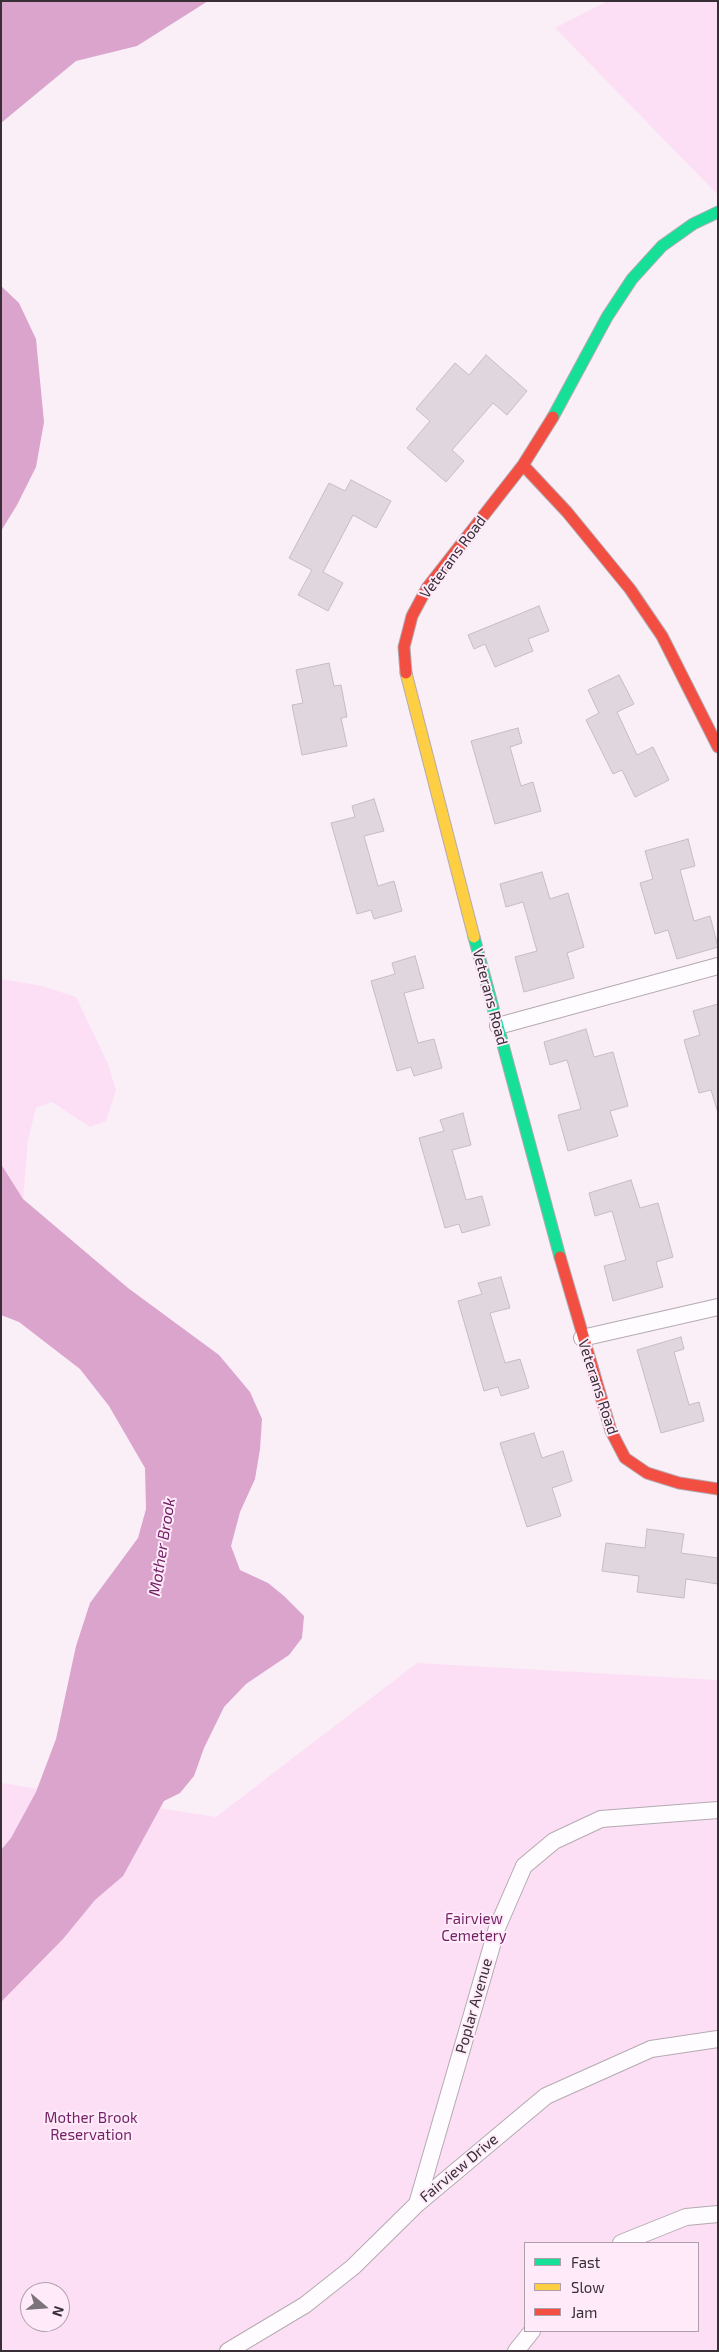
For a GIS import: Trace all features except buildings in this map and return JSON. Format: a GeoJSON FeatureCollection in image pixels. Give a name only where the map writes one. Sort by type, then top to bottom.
{"type":"FeatureCollection","features":[{"type":"Feature","properties":{"kind":"street","name":"Veterans Road"},"geometry":{"type":"LineString","coordinates":[[718,212],[693,224],[662,246],[632,279],[607,317],[550,422],[523,465],[426,588],[412,616],[404,647],[406,682],[582,1338],[611,1431],[625,1458],[647,1473],[679,1483],[718,1488]]}},
{"type":"Feature","properties":{"kind":"street"},"geometry":{"type":"LineString","coordinates":[[523,465],[567,512],[630,589],[662,636],[718,746]]}},
{"type":"Feature","properties":{"kind":"lane"},"geometry":{"type":"LineString","coordinates":[[498,1026],[718,966]]}},
{"type":"Feature","properties":{"kind":"lane"},"geometry":{"type":"LineString","coordinates":[[582,1338],[718,1307]]}},
{"type":"Feature","properties":{"kind":"lane","name":"Poplar Avenue"},"geometry":{"type":"LineString","coordinates":[[417,2204],[497,1928],[524,1866],[554,1841],[601,1819],[718,1810]]}},
{"type":"Feature","properties":{"kind":"lane","name":"Fairview Drive"},"geometry":{"type":"LineString","coordinates":[[228,2351],[305,2305],[353,2267],[417,2204],[546,2096],[651,2049],[718,2039]]}},
{"type":"Feature","properties":{"kind":"lane"},"geometry":{"type":"LineString","coordinates":[[624,2242],[686,2217],[718,2214]]}},
{"type":"Feature","properties":{"kind":"lane"},"geometry":{"type":"LineString","coordinates":[[516,2351],[531,2332]]}},
{"type":"Feature","properties":{"kind":"green space"},"geometry":{"type":"Polygon","coordinates":[[[608,1],[718,1],[718,195],[555,28],[608,1]]]}},
{"type":"Feature","properties":{"kind":"green space"},"geometry":{"type":"Polygon","coordinates":[[[1,979],[42,986],[76,997],[108,1064],[116,1090],[106,1121],[90,1127],[52,1102],[36,1108],[28,1140],[23,1199],[1,1164],[1,979]]]}},
{"type":"Feature","properties":{"kind":"green space","name":"Fairview Cemetery"},"geometry":{"type":"Polygon","coordinates":[[[417,1663],[718,1680],[718,2351],[1,2351],[1,1783],[216,1817],[417,1663]]]}},
{"type":"Feature","properties":{"kind":"water"},"geometry":{"type":"Polygon","coordinates":[[[1,1],[208,1],[137,46],[76,61],[1,123],[1,1]]]}},
{"type":"Feature","properties":{"kind":"water"},"geometry":{"type":"Polygon","coordinates":[[[1,286],[19,303],[36,339],[44,422],[36,467],[17,505],[1,531],[1,286]]]}},
{"type":"Feature","properties":{"kind":"water","name":"Mother Brook"},"geometry":{"type":"Polygon","coordinates":[[[1,1164],[23,1199],[128,1288],[219,1355],[250,1392],[262,1419],[260,1449],[255,1479],[240,1512],[231,1546],[240,1570],[268,1583],[304,1616],[302,1638],[289,1655],[246,1684],[224,1707],[204,1748],[194,1776],[180,1793],[164,1801],[123,1876],[95,1900],[63,1939],[1,2002],[1,1850],[11,1838],[36,1792],[56,1739],[76,1646],[90,1603],[138,1538],[146,1509],[145,1468],[109,1406],[80,1369],[19,1322],[1,1315],[1,1164]]]}},
{"type":"Feature","properties":{"kind":"traffic: fast"},"geometry":{"type":"LineString","coordinates":[[553,417],[607,317],[632,279],[662,246],[693,224],[718,212]]}},
{"type":"Feature","properties":{"kind":"traffic: fast"},"geometry":{"type":"LineString","coordinates":[[474,937],[560,1257]]}},
{"type":"Feature","properties":{"kind":"traffic: slow"},"geometry":{"type":"LineString","coordinates":[[406,673],[474,937]]}},
{"type":"Feature","properties":{"kind":"traffic: jam"},"geometry":{"type":"LineString","coordinates":[[406,673],[404,647],[412,616],[427,588],[523,465],[553,417]]}},
{"type":"Feature","properties":{"kind":"traffic: jam"},"geometry":{"type":"LineString","coordinates":[[523,465],[567,512],[630,589],[662,636],[718,747]]}},
{"type":"Feature","properties":{"kind":"traffic: jam"},"geometry":{"type":"LineString","coordinates":[[560,1257],[611,1431],[625,1458],[647,1473],[679,1483],[718,1489]]}},
{"type":"Feature","properties":{"kind":"park label","name":"Mother Brook Reservation"},"geometry":{"type":"Point","coordinates":[91,2126]}}]}
